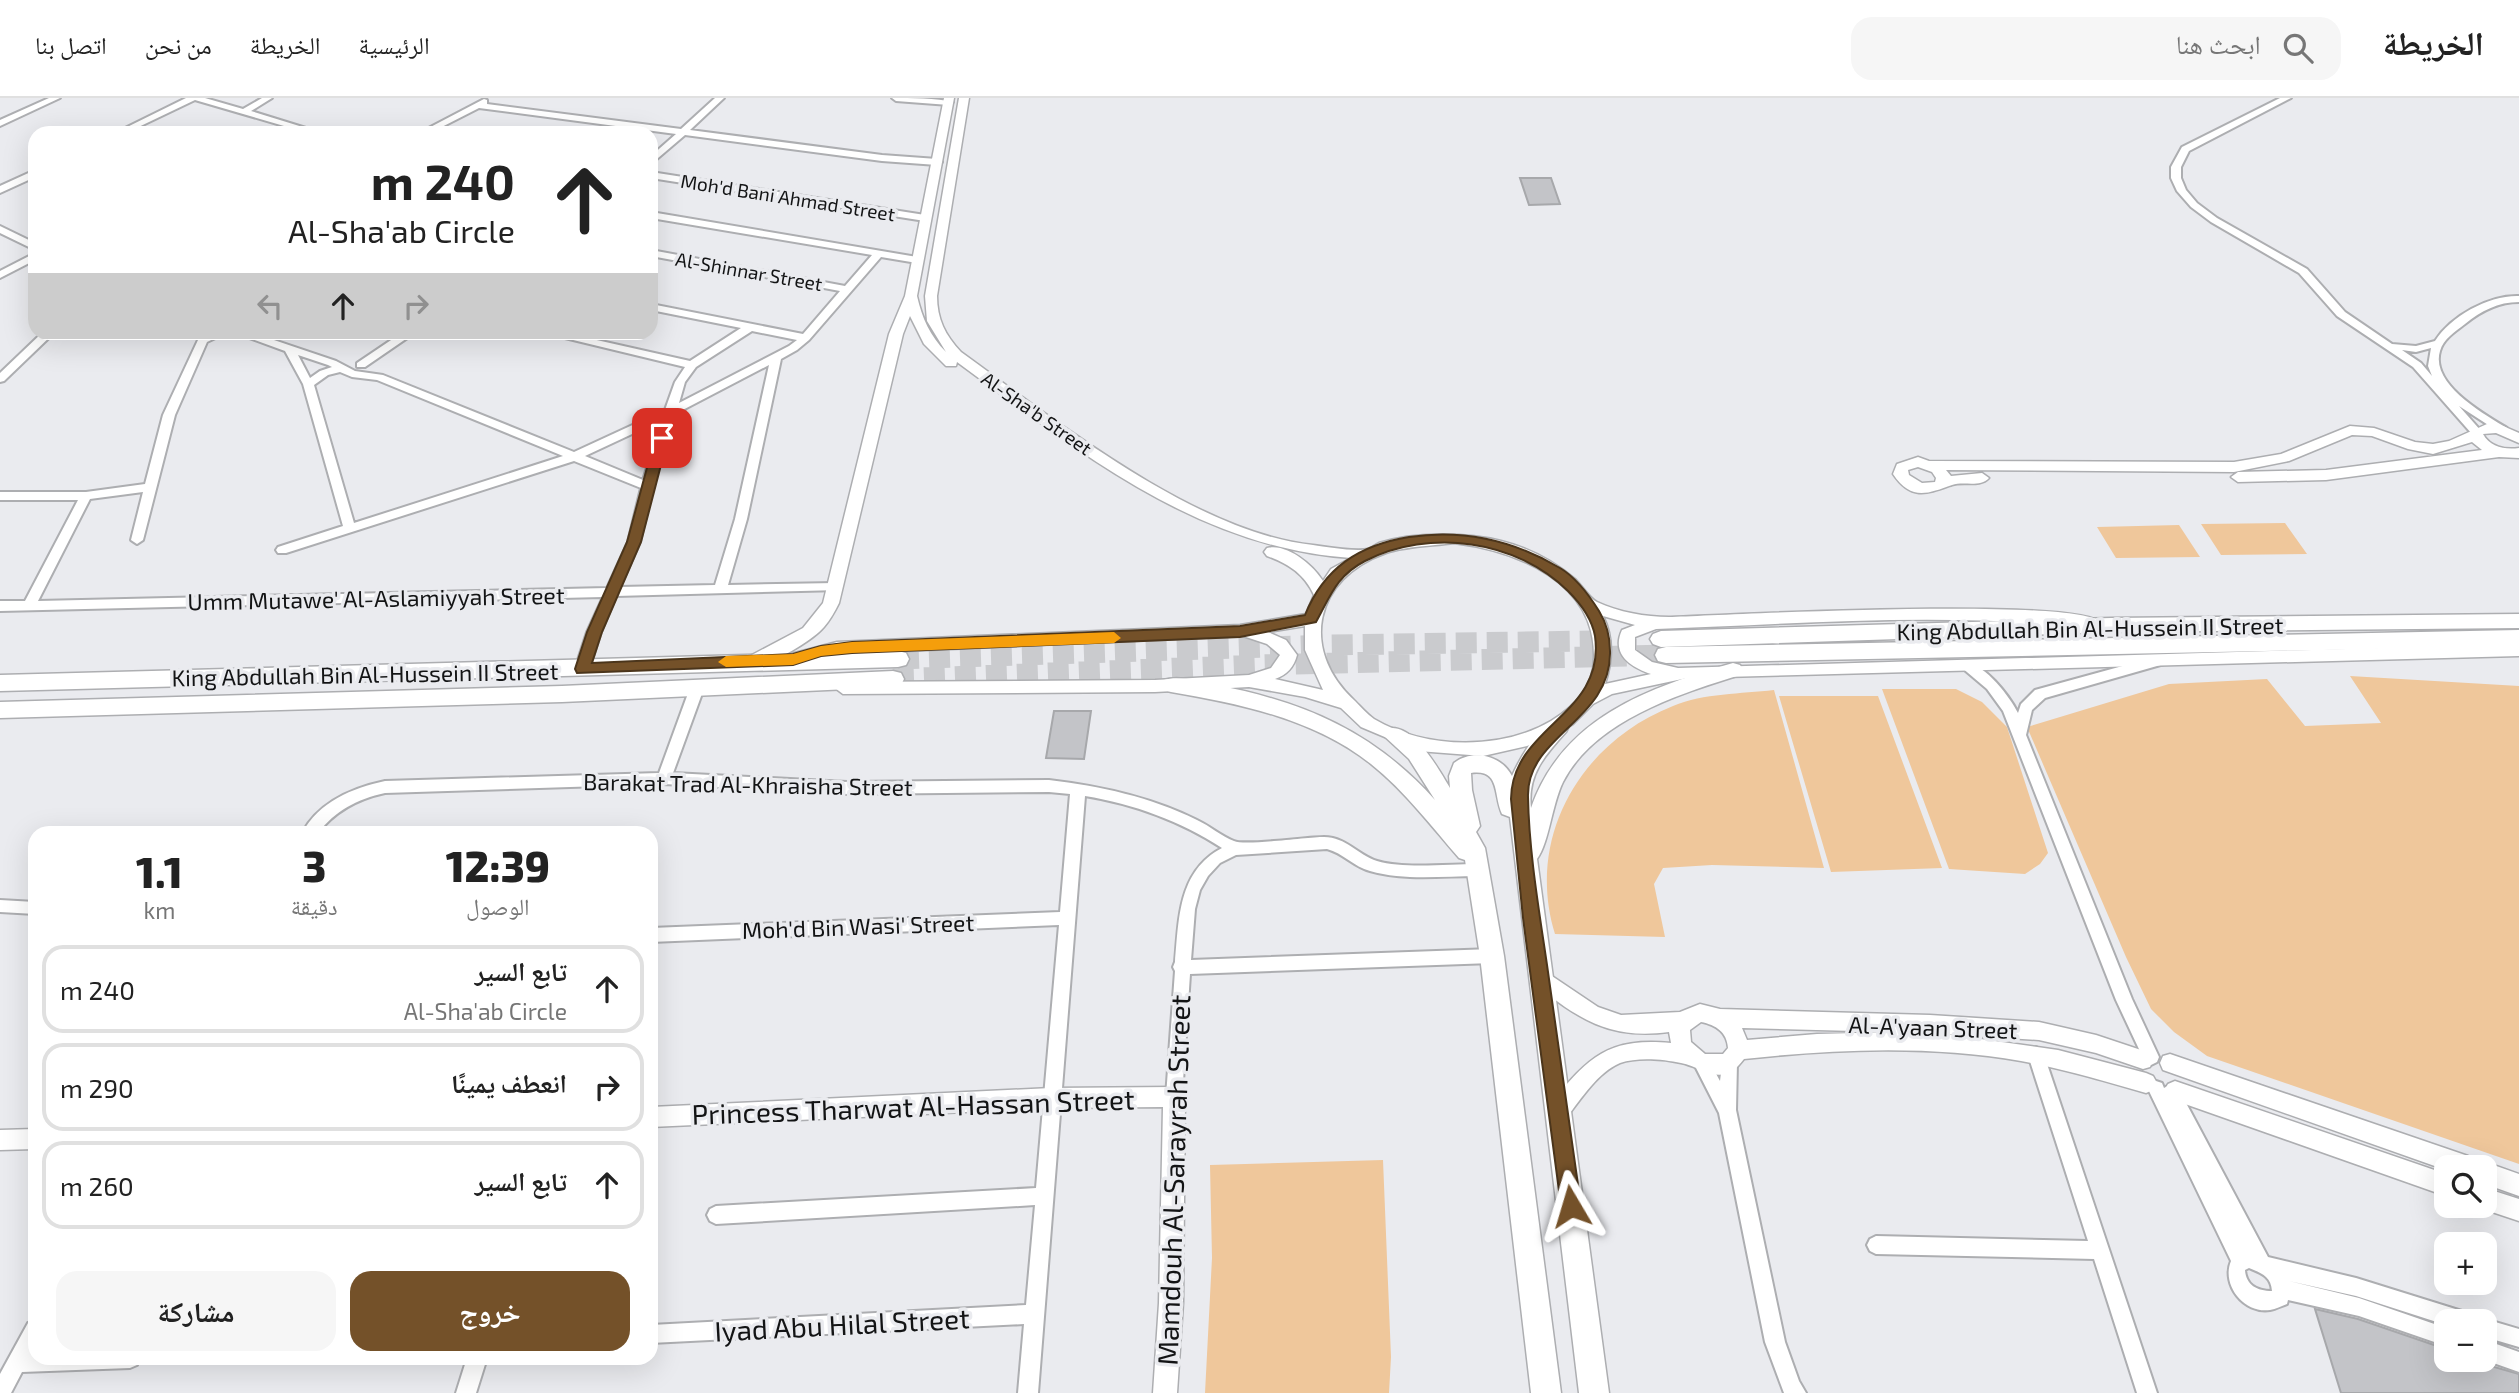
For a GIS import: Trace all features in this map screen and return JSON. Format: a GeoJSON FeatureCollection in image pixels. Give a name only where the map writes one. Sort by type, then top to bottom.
{"type":"FeatureCollection","features":[{"type":"Feature","properties":{"kind":"highway","name":"King Abdullah Bin Al-Hussein II Street"},"geometry":{"type":"LineString","coordinates":[[1660,639],[2111,625],[2519,621]]}},
{"type":"Feature","properties":{"kind":"highway","name":"King Abdullah Bin Al-Hussein II Street"},"geometry":{"type":"LineString","coordinates":[[1660,639],[2136,646],[2519,638]]}},
{"type":"Feature","properties":{"kind":"highway"},"geometry":{"type":"LineString","coordinates":[[1973,666],[1998,659],[2107,653],[2136,646]]}},
{"type":"Feature","properties":{"kind":"highway","name":"King Abdullah Bin Al-Hussein II Street"},"geometry":{"type":"LineString","coordinates":[[0,683],[584,662],[793,659],[895,668],[787,683],[697,688],[0,710]]}},
{"type":"Feature","properties":{"kind":"main road"},"geometry":{"type":"LineString","coordinates":[[1527,864],[1535,828],[1548,794],[1564,763],[1591,736],[1624,712],[1644,702],[1733,670]]}},
{"type":"Feature","properties":{"kind":"main road"},"geometry":{"type":"LineString","coordinates":[[1171,685],[1218,692],[1282,710],[1363,747],[1399,776],[1476,860]]}},
{"type":"Feature","properties":{"kind":"main road"},"geometry":{"type":"LineString","coordinates":[[1559,726],[1535,751],[1520,782],[1522,828],[1594,1393]]}},
{"type":"Feature","properties":{"kind":"main road"},"geometry":{"type":"LineString","coordinates":[[1393,735],[1416,753],[1426,766],[1476,860]]}},
{"type":"Feature","properties":{"kind":"main road"},"geometry":{"type":"LineString","coordinates":[[1532,918],[1505,780],[1497,767],[1485,764],[1467,765],[1462,768],[1459,779],[1492,956],[1546,1393]]}},
{"type":"Feature","properties":{"kind":"street"},"geometry":{"type":"LineString","coordinates":[[0,124],[57,98]]}},
{"type":"Feature","properties":{"kind":"street"},"geometry":{"type":"LineString","coordinates":[[134,126],[195,98],[293,126]]}},
{"type":"Feature","properties":{"kind":"street"},"geometry":{"type":"LineString","coordinates":[[243,112],[268,98]]}},
{"type":"Feature","properties":{"kind":"street"},"geometry":{"type":"LineString","coordinates":[[658,155],[720,98]]}},
{"type":"Feature","properties":{"kind":"street"},"geometry":{"type":"LineString","coordinates":[[895,98],[947,100]]}},
{"type":"Feature","properties":{"kind":"street","name":"Al-Sha'b Street"},"geometry":{"type":"LineString","coordinates":[[964,98],[937,251],[930,310],[938,333],[956,355],[1059,431],[1130,475],[1191,508],[1240,530],[1295,548],[1332,554],[1368,554]]}},
{"type":"Feature","properties":{"kind":"street"},"geometry":{"type":"LineString","coordinates":[[2287,98],[2185,149],[2176,167],[2179,184],[2187,198],[2233,232],[2296,266],[2309,276],[2340,314],[2417,365],[2481,443],[2499,452]]}},
{"type":"Feature","properties":{"kind":"street"},"geometry":{"type":"LineString","coordinates":[[436,126],[484,100],[646,126]]}},
{"type":"Feature","properties":{"kind":"street","name":"Al-Sha'b Street"},"geometry":{"type":"LineString","coordinates":[[756,660],[809,634],[819,625],[825,618],[836,587],[890,356],[911,296],[947,100]]}},
{"type":"Feature","properties":{"kind":"street"},"geometry":{"type":"LineString","coordinates":[[658,128],[937,162]]}},
{"type":"Feature","properties":{"kind":"street"},"geometry":{"type":"LineString","coordinates":[[0,190],[28,176]]}},
{"type":"Feature","properties":{"kind":"street","name":"Moh'd Bani Ahmad Street"},"geometry":{"type":"LineString","coordinates":[[658,176],[925,218]]}},
{"type":"Feature","properties":{"kind":"street"},"geometry":{"type":"LineString","coordinates":[[930,195],[938,199],[948,195]]}},
{"type":"Feature","properties":{"kind":"street"},"geometry":{"type":"LineString","coordinates":[[658,216],[917,260]]}},
{"type":"Feature","properties":{"kind":"street"},"geometry":{"type":"LineString","coordinates":[[0,229],[28,243]]}},
{"type":"Feature","properties":{"kind":"street"},"geometry":{"type":"LineString","coordinates":[[23,240],[28,238]]}},
{"type":"Feature","properties":{"kind":"street","name":"Al-Shinnar Street"},"geometry":{"type":"LineString","coordinates":[[658,254],[847,289]]}},
{"type":"Feature","properties":{"kind":"street"},"geometry":{"type":"LineString","coordinates":[[282,550],[576,456],[669,413],[776,357],[805,338],[878,254]]}},
{"type":"Feature","properties":{"kind":"street"},"geometry":{"type":"LineString","coordinates":[[0,275],[28,260]]}},
{"type":"Feature","properties":{"kind":"street","name":"Al-Sha'b Street"},"geometry":{"type":"LineString","coordinates":[[911,296],[916,322],[932,347],[995,396],[1077,455],[1174,513],[1301,565],[1317,581],[1321,593]]}},
{"type":"Feature","properties":{"kind":"street"},"geometry":{"type":"LineString","coordinates":[[2388,344],[2416,349],[2435,344],[2453,327],[2487,306],[2502,298],[2519,299]]}},
{"type":"Feature","properties":{"kind":"street"},"geometry":{"type":"LineString","coordinates":[[658,308],[805,338]]}},
{"type":"Feature","properties":{"kind":"street"},"geometry":{"type":"LineString","coordinates":[[584,662],[634,542],[647,486],[680,382],[692,365],[752,326]]}},
{"type":"Feature","properties":{"kind":"street"},"geometry":{"type":"LineString","coordinates":[[0,379],[41,340]]}},
{"type":"Feature","properties":{"kind":"street"},"geometry":{"type":"LineString","coordinates":[[137,540],[169,415],[200,340]]}},
{"type":"Feature","properties":{"kind":"street"},"geometry":{"type":"LineString","coordinates":[[264,340],[327,362],[352,374],[379,377],[647,486]]}},
{"type":"Feature","properties":{"kind":"street"},"geometry":{"type":"LineString","coordinates":[[361,365],[399,340]]}},
{"type":"Feature","properties":{"kind":"street"},"geometry":{"type":"LineString","coordinates":[[581,340],[692,365]]}},
{"type":"Feature","properties":{"kind":"street"},"geometry":{"type":"LineString","coordinates":[[2435,344],[2433,360],[2442,384],[2458,400],[2502,430],[2518,450]]}},
{"type":"Feature","properties":{"kind":"street"},"geometry":{"type":"LineString","coordinates":[[289,349],[308,384],[349,527]]}},
{"type":"Feature","properties":{"kind":"street"},"geometry":{"type":"LineString","coordinates":[[722,588],[741,519],[776,357]]}},
{"type":"Feature","properties":{"kind":"street"},"geometry":{"type":"LineString","coordinates":[[327,362],[361,365],[372,369],[379,377]]}},
{"type":"Feature","properties":{"kind":"street"},"geometry":{"type":"LineString","coordinates":[[308,384],[318,376],[327,362]]}},
{"type":"Feature","properties":{"kind":"street"},"geometry":{"type":"LineString","coordinates":[[308,384],[327,362]]}},
{"type":"Feature","properties":{"kind":"street"},"geometry":{"type":"LineString","coordinates":[[2502,430],[2489,428],[2453,446],[2433,449],[2413,446],[2365,431],[2343,432],[2284,458],[2234,467],[1931,466],[1911,462],[1902,467],[1900,474],[1907,482],[1926,489],[1938,487],[1944,481],[1975,478],[2281,477],[2326,475],[2518,450]]}},
{"type":"Feature","properties":{"kind":"street"},"geometry":{"type":"LineString","coordinates":[[2391,437],[2402,465]]}},
{"type":"Feature","properties":{"kind":"street"},"geometry":{"type":"LineString","coordinates":[[1931,466],[1941,472],[1944,481]]}},
{"type":"Feature","properties":{"kind":"street"},"geometry":{"type":"LineString","coordinates":[[0,496],[86,496],[150,487]]}},
{"type":"Feature","properties":{"kind":"street"},"geometry":{"type":"LineString","coordinates":[[29,606],[86,496]]}},
{"type":"Feature","properties":{"kind":"street"},"geometry":{"type":"LineString","coordinates":[[1349,709],[1335,696],[1315,666],[1310,650],[1311,618],[1321,593],[1338,573],[1368,554],[1394,544],[1433,538],[1496,544],[1546,565],[1572,585],[1589,605],[1602,636],[1603,668],[1589,699]]}},
{"type":"Feature","properties":{"kind":"street","name":"Umm Mutawe' Al-Aslamiyyah Street"},"geometry":{"type":"LineString","coordinates":[[0,606],[836,587]]}},
{"type":"Feature","properties":{"kind":"street"},"geometry":{"type":"LineString","coordinates":[[1589,605],[1625,617],[1660,639]]}},
{"type":"Feature","properties":{"kind":"street"},"geometry":{"type":"LineString","coordinates":[[793,659],[821,651],[852,647],[1240,631],[1311,618]]}},
{"type":"Feature","properties":{"kind":"street"},"geometry":{"type":"LineString","coordinates":[[1660,639],[1633,630],[1628,634],[1626,649],[1632,658],[1651,668],[1688,672]]}},
{"type":"Feature","properties":{"kind":"street"},"geometry":{"type":"LineString","coordinates":[[787,683],[818,688],[1171,685],[1249,681],[1278,672],[1286,660],[1286,653],[1276,640],[1240,631]]}},
{"type":"Feature","properties":{"kind":"street","name":"King Abdullah Bin Al-Hussein II Street"},"geometry":{"type":"LineString","coordinates":[[1688,672],[2519,650]]}},
{"type":"Feature","properties":{"kind":"street"},"geometry":{"type":"LineString","coordinates":[[2021,737],[2022,717],[2026,708],[2040,694],[2159,661]]}},
{"type":"Feature","properties":{"kind":"street"},"geometry":{"type":"LineString","coordinates":[[1973,666],[2001,694],[2021,737],[2124,1000],[2154,1060],[2180,1078],[2180,1086],[2162,1089]]}},
{"type":"Feature","properties":{"kind":"street"},"geometry":{"type":"LineString","coordinates":[[1249,681],[1338,700],[1393,735],[1441,747],[1481,749],[1523,742],[1559,726],[1589,699],[1608,689],[1688,672]]}},
{"type":"Feature","properties":{"kind":"street"},"geometry":{"type":"LineString","coordinates":[[664,778],[697,688]]}},
{"type":"Feature","properties":{"kind":"street","name":"Barakat Trad Al-Khraisha Street"},"geometry":{"type":"LineString","coordinates":[[315,826],[331,807],[349,797],[385,787],[664,778],[847,788],[1049,786],[1100,792],[1175,816],[1210,831],[1234,849]]}},
{"type":"Feature","properties":{"kind":"street"},"geometry":{"type":"LineString","coordinates":[[1028,1393],[1065,918],[1078,788]]}},
{"type":"Feature","properties":{"kind":"street"},"geometry":{"type":"LineString","coordinates":[[1234,849],[1327,843],[1343,847],[1369,865],[1389,870],[1476,860]]}},
{"type":"Feature","properties":{"kind":"street","name":"Mamdouh Al-Sarayrah Street"},"geometry":{"type":"LineString","coordinates":[[1165,1393],[1171,1303],[1174,1097],[1187,909],[1193,889],[1215,859],[1234,849]]}},
{"type":"Feature","properties":{"kind":"street"},"geometry":{"type":"LineString","coordinates":[[0,906],[28,908]]}},
{"type":"Feature","properties":{"kind":"street","name":"Moh'd Bin Wasi' Street"},"geometry":{"type":"LineString","coordinates":[[658,935],[1065,918]]}},
{"type":"Feature","properties":{"kind":"street","name":"Mamdouh Al-Sarayrah Street"},"geometry":{"type":"LineString","coordinates":[[1181,967],[1492,956]]}},
{"type":"Feature","properties":{"kind":"street"},"geometry":{"type":"LineString","coordinates":[[1540,976],[1588,1014],[1606,1021],[1624,1026],[1653,1026],[1684,1021],[1700,1013],[1720,1018],[1735,1032],[1727,1110],[1775,1342],[1793,1391]]}},
{"type":"Feature","properties":{"kind":"street","name":"Al-A'yaan Street"},"geometry":{"type":"LineString","coordinates":[[1720,1018],[1930,1024],[2039,1031],[2154,1060],[2434,1155]]}},
{"type":"Feature","properties":{"kind":"street"},"geometry":{"type":"LineString","coordinates":[[1684,1021],[1679,1037],[1727,1110]]}},
{"type":"Feature","properties":{"kind":"street","name":"Al-A'yaan Street"},"geometry":{"type":"LineString","coordinates":[[1733,1056],[1810,1042],[1905,1043],[1986,1048],[2036,1055],[2162,1089],[2434,1181]]}},
{"type":"Feature","properties":{"kind":"street"},"geometry":{"type":"LineString","coordinates":[[1559,1110],[1591,1070],[1612,1055],[1635,1050],[1695,1059],[1712,1066],[1733,1056]]}},
{"type":"Feature","properties":{"kind":"street"},"geometry":{"type":"LineString","coordinates":[[2036,1055],[2147,1393]]}},
{"type":"Feature","properties":{"kind":"street"},"geometry":{"type":"LineString","coordinates":[[2154,1060],[2139,1070],[2162,1089],[2265,1265],[2279,1278],[2282,1289],[2280,1297],[2273,1302],[2262,1302],[2251,1297],[2241,1288],[2235,1277],[2235,1268],[2240,1261],[2249,1259],[2265,1265],[2356,1287],[2434,1311]]}},
{"type":"Feature","properties":{"kind":"street"},"geometry":{"type":"LineString","coordinates":[[2162,1089],[2240,1261]]}},
{"type":"Feature","properties":{"kind":"street","name":"Princess Tharwat Al-Hassan Street"},"geometry":{"type":"LineString","coordinates":[[658,1116],[1051,1098],[1174,1097]]}},
{"type":"Feature","properties":{"kind":"street"},"geometry":{"type":"LineString","coordinates":[[0,1140],[28,1139]]}},
{"type":"Feature","properties":{"kind":"street"},"geometry":{"type":"LineString","coordinates":[[2497,1177],[2519,1185]]}},
{"type":"Feature","properties":{"kind":"street"},"geometry":{"type":"LineString","coordinates":[[716,1215],[1043,1196]]}},
{"type":"Feature","properties":{"kind":"street"},"geometry":{"type":"LineString","coordinates":[[2497,1203],[2519,1210]]}},
{"type":"Feature","properties":{"kind":"street"},"geometry":{"type":"LineString","coordinates":[[1876,1245],[2098,1250]]}},
{"type":"Feature","properties":{"kind":"street"},"geometry":{"type":"LineString","coordinates":[[2282,1289],[2359,1307],[2434,1333]]}},
{"type":"Feature","properties":{"kind":"street","name":"Iyad Abu Hilal Street"},"geometry":{"type":"LineString","coordinates":[[658,1334],[1034,1314]]}},
{"type":"Feature","properties":{"kind":"street"},"geometry":{"type":"LineString","coordinates":[[2497,1332],[2519,1338]]}},
{"type":"Feature","properties":{"kind":"street"},"geometry":{"type":"LineString","coordinates":[[0,1393],[28,1343]]}},
{"type":"Feature","properties":{"kind":"street"},"geometry":{"type":"LineString","coordinates":[[2497,1354],[2519,1362]]}},
{"type":"Feature","properties":{"kind":"street"},"geometry":{"type":"LineString","coordinates":[[17,1363],[28,1363]]}},
{"type":"Feature","properties":{"kind":"street"},"geometry":{"type":"LineString","coordinates":[[466,1393],[475,1365]]}},
{"type":"Feature","properties":{"kind":"shaded area"},"geometry":{"type":"Polygon","coordinates":[[[2285,523],[2307,554],[2221,555],[2201,524],[2285,523]]]}},
{"type":"Feature","properties":{"kind":"shaded area"},"geometry":{"type":"Polygon","coordinates":[[[2179,525],[2200,557],[2116,558],[2097,527],[2179,525]]]}},
{"type":"Feature","properties":{"kind":"shaded area"},"geometry":{"type":"Polygon","coordinates":[[[2350,676],[2519,686],[2519,1164],[2207,1056],[2174,1032],[2151,1009],[2027,727],[2169,684],[2267,679],[2305,726],[2381,723],[2350,676]]]}},
{"type":"Feature","properties":{"kind":"shaded area"},"geometry":{"type":"Polygon","coordinates":[[[1882,689],[1956,689],[1982,702],[2007,727],[2048,853],[2040,864],[2025,874],[1949,869],[1882,689]]]}},
{"type":"Feature","properties":{"kind":"shaded area"},"geometry":{"type":"Polygon","coordinates":[[[1774,690],[1824,868],[1712,865],[1663,868],[1654,884],[1665,937],[1555,934],[1548,898],[1548,863],[1555,829],[1568,797],[1587,768],[1612,743],[1640,722],[1673,706],[1710,696],[1774,690]]]}},
{"type":"Feature","properties":{"kind":"shaded area"},"geometry":{"type":"Polygon","coordinates":[[[1779,696],[1878,696],[1942,868],[1831,872],[1779,696]]]}},
{"type":"Feature","properties":{"kind":"shaded area"},"geometry":{"type":"Polygon","coordinates":[[[1383,1160],[1391,1357],[1389,1393],[1205,1393],[1212,1258],[1210,1165],[1383,1160]]]}},
{"type":"Feature","properties":{"kind":"building"},"geometry":{"type":"Polygon","coordinates":[[[1520,178],[1551,178],[1560,204],[1529,205],[1520,178]]]}},
{"type":"Feature","properties":{"kind":"building"},"geometry":{"type":"Polygon","coordinates":[[[1054,711],[1091,711],[1084,759],[1046,758],[1054,711]]]}},
{"type":"Feature","properties":{"kind":"building"},"geometry":{"type":"Polygon","coordinates":[[[2315,1309],[2358,1319],[2434,1345],[2434,1372],[2497,1372],[2497,1368],[2519,1374],[2519,1393],[2341,1393],[2315,1309]]]}},
{"type":"Feature","properties":{"kind":"tunnel"},"geometry":{"type":"LineString","coordinates":[[898,659],[1328,645],[1592,641]]}},
{"type":"Feature","properties":{"kind":"tunnel"},"geometry":{"type":"LineString","coordinates":[[893,679],[1259,665],[1666,655]]}},
{"type":"Feature","properties":{"kind":"slow traffic"},"geometry":{"type":"LineString","coordinates":[[726,662],[793,659],[821,651],[852,647],[1114,638]]}},
{"type":"Feature","properties":{"kind":"route"},"geometry":{"type":"LineString","coordinates":[[662,438],[634,542],[594,632],[582,669],[793,659],[821,651],[852,647],[1158,636],[1240,631],[1296,623],[1311,618],[1321,593],[1338,573],[1358,559],[1394,544],[1433,538],[1475,540],[1515,550],[1546,565],[1572,585],[1583,596],[1597,620],[1604,652],[1603,668],[1589,699],[1535,751],[1520,782],[1532,918],[1571,1206]]}}]}
